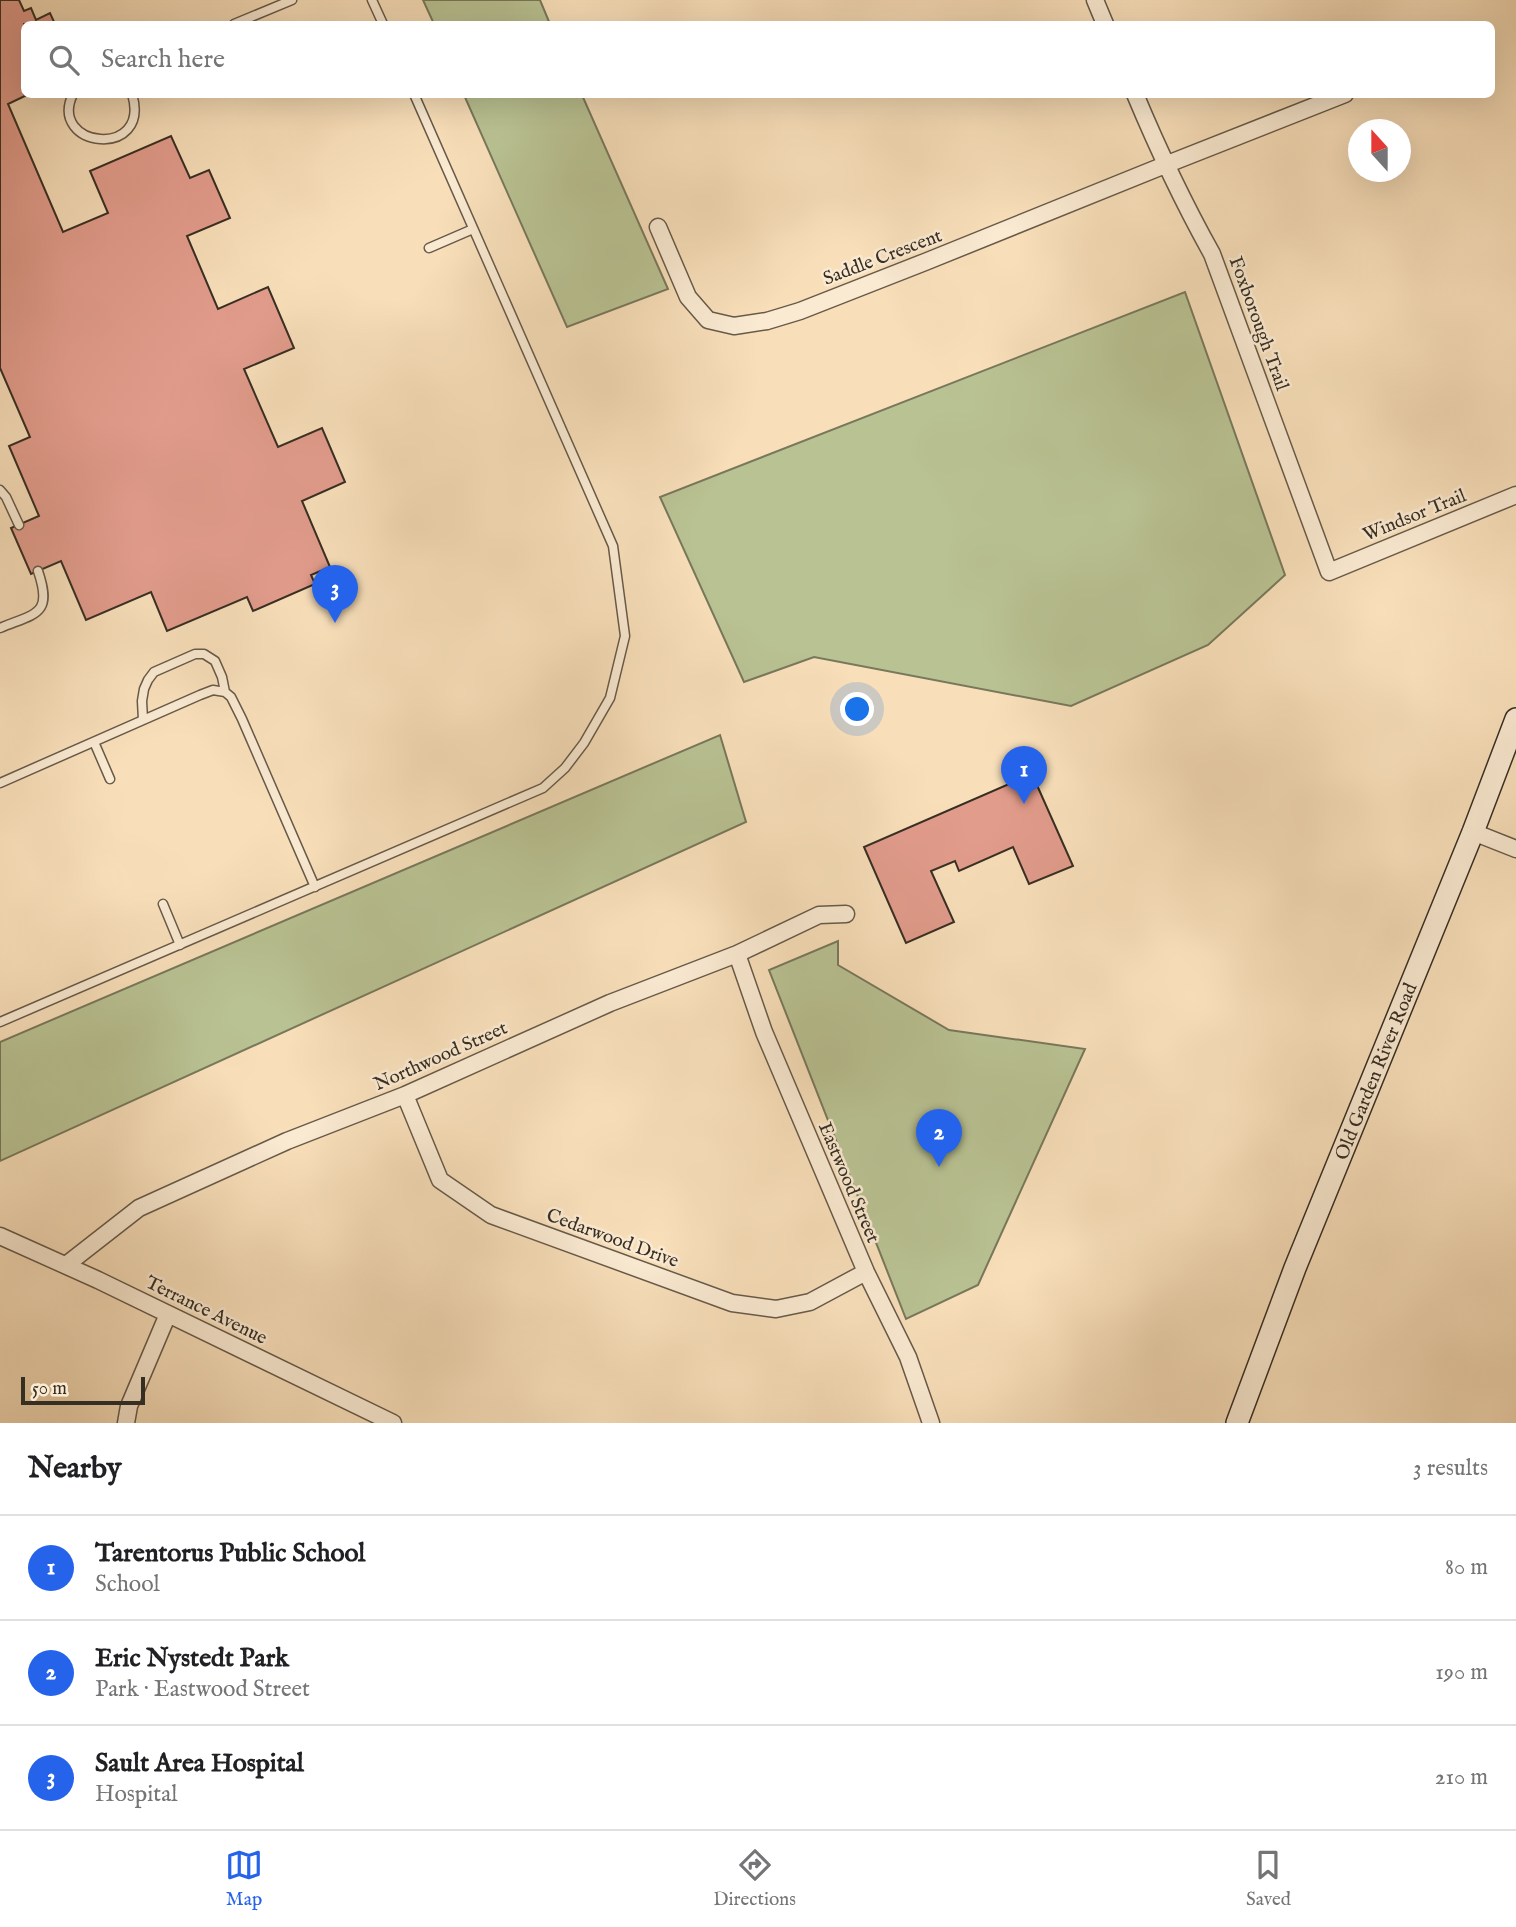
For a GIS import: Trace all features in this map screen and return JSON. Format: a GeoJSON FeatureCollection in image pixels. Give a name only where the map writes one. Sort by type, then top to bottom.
{"type":"FeatureCollection","features":[{"type":"Feature","properties":{"kind":"main road","name":"Old Garden River Road"},"geometry":{"type":"LineString","coordinates":[[1237,1423],[1295,1268],[1473,832],[1516,719]]}},
{"type":"Feature","properties":{"kind":"street"},"geometry":{"type":"LineString","coordinates":[[1094,0],[1104,21]]}},
{"type":"Feature","properties":{"kind":"street","name":"Foxborough Trail"},"geometry":{"type":"LineString","coordinates":[[1137,98],[1165,165],[1213,254],[1329,572]]}},
{"type":"Feature","properties":{"kind":"street","name":"Saddle Crescent"},"geometry":{"type":"LineString","coordinates":[[657,227],[688,297],[708,320],[734,326],[767,321],[800,311],[925,262],[1335,98]]}},
{"type":"Feature","properties":{"kind":"street","name":"Windsor Trail"},"geometry":{"type":"LineString","coordinates":[[1329,572],[1516,495]]}},
{"type":"Feature","properties":{"kind":"street"},"geometry":{"type":"LineString","coordinates":[[1473,832],[1516,849]]}},
{"type":"Feature","properties":{"kind":"street","name":"Northwood Street"},"geometry":{"type":"LineString","coordinates":[[66,1265],[139,1208],[287,1141],[405,1095],[610,1003],[737,954],[819,915],[846,914]]}},
{"type":"Feature","properties":{"kind":"street","name":"Eastwood Street"},"geometry":{"type":"LineString","coordinates":[[737,954],[764,1031],[866,1272],[908,1357],[931,1423]]}},
{"type":"Feature","properties":{"kind":"street","name":"Cedarwood Drive"},"geometry":{"type":"LineString","coordinates":[[405,1095],[440,1180],[491,1215],[732,1303],[776,1309],[810,1302],[866,1272]]}},
{"type":"Feature","properties":{"kind":"street","name":"Terrance Avenue"},"geometry":{"type":"LineString","coordinates":[[0,1236],[66,1265],[393,1423]]}},
{"type":"Feature","properties":{"kind":"street"},"geometry":{"type":"LineString","coordinates":[[126,1423],[129,1406],[168,1314]]}},
{"type":"Feature","properties":{"kind":"lane"},"geometry":{"type":"LineString","coordinates":[[241,21],[292,0]]}},
{"type":"Feature","properties":{"kind":"lane"},"geometry":{"type":"LineString","coordinates":[[372,0],[382,21]]}},
{"type":"Feature","properties":{"kind":"lane"},"geometry":{"type":"LineString","coordinates":[[72,98],[69,108],[71,119],[85,136],[95,140],[116,138],[124,132],[131,124],[134,114],[133,98]]}},
{"type":"Feature","properties":{"kind":"lane"},"geometry":{"type":"LineString","coordinates":[[0,1022],[542,788],[565,768],[584,743],[610,698],[625,636],[612,546],[416,98]]}},
{"type":"Feature","properties":{"kind":"lane"},"geometry":{"type":"LineString","coordinates":[[429,248],[473,229]]}},
{"type":"Feature","properties":{"kind":"lane"},"geometry":{"type":"LineString","coordinates":[[0,489],[19,524]]}},
{"type":"Feature","properties":{"kind":"lane"},"geometry":{"type":"LineString","coordinates":[[0,628],[29,616],[43,604],[44,589],[38,571]]}},
{"type":"Feature","properties":{"kind":"lane"},"geometry":{"type":"LineString","coordinates":[[143,720],[142,701],[148,680],[154,672],[195,654],[212,657],[222,677],[225,692]]}},
{"type":"Feature","properties":{"kind":"lane"},"geometry":{"type":"LineString","coordinates":[[0,783],[200,695],[213,690],[225,692],[239,712],[315,887]]}},
{"type":"Feature","properties":{"kind":"lane"},"geometry":{"type":"LineString","coordinates":[[94,741],[110,779]]}},
{"type":"Feature","properties":{"kind":"lane"},"geometry":{"type":"LineString","coordinates":[[163,904],[180,945]]}},
{"type":"Feature","properties":{"kind":"green space"},"geometry":{"type":"Polygon","coordinates":[[[423,0],[540,0],[549,21],[433,21],[423,0]]]}},
{"type":"Feature","properties":{"kind":"green space"},"geometry":{"type":"Polygon","coordinates":[[[465,98],[583,98],[668,289],[567,327],[465,98]]]}},
{"type":"Feature","properties":{"kind":"green space"},"geometry":{"type":"Polygon","coordinates":[[[1185,292],[1285,575],[1208,645],[1071,706],[814,657],[744,682],[660,497],[1185,292]]]}},
{"type":"Feature","properties":{"kind":"green space"},"geometry":{"type":"Polygon","coordinates":[[[720,735],[746,822],[0,1161],[0,1042],[720,735]]]}},
{"type":"Feature","properties":{"kind":"green space"},"geometry":{"type":"Polygon","coordinates":[[[838,941],[838,965],[949,1030],[1085,1049],[978,1285],[906,1319],[769,970],[838,941]]]}},
{"type":"Feature","properties":{"kind":"building"},"geometry":{"type":"Polygon","coordinates":[[[0,0],[19,0],[24,11],[31,8],[36,20],[50,13],[54,21],[21,21],[21,98],[8,104],[63,232],[108,213],[90,171],[171,136],[190,178],[209,170],[230,218],[187,236],[218,309],[268,287],[294,348],[244,369],[278,447],[322,428],[345,482],[302,501],[330,567],[311,575],[315,584],[253,611],[247,597],[167,631],[151,592],[86,620],[61,561],[31,574],[11,528],[39,516],[9,446],[30,437],[0,368],[0,0]]]}},
{"type":"Feature","properties":{"kind":"building"},"geometry":{"type":"Polygon","coordinates":[[[1032,774],[1073,866],[1029,884],[1013,847],[959,871],[955,861],[931,871],[954,922],[906,943],[864,847],[1032,774]]]}},
{"type":"Feature","properties":{"kind":"place","name":"Sault Area Hospital"},"geometry":{"type":"Point","coordinates":[335,623]}},
{"type":"Feature","properties":{"kind":"place","name":"Tarentorus Public School"},"geometry":{"type":"Point","coordinates":[1024,804]}},
{"type":"Feature","properties":{"kind":"place","name":"Eric Nystedt Park"},"geometry":{"type":"Point","coordinates":[939,1167]}}]}
